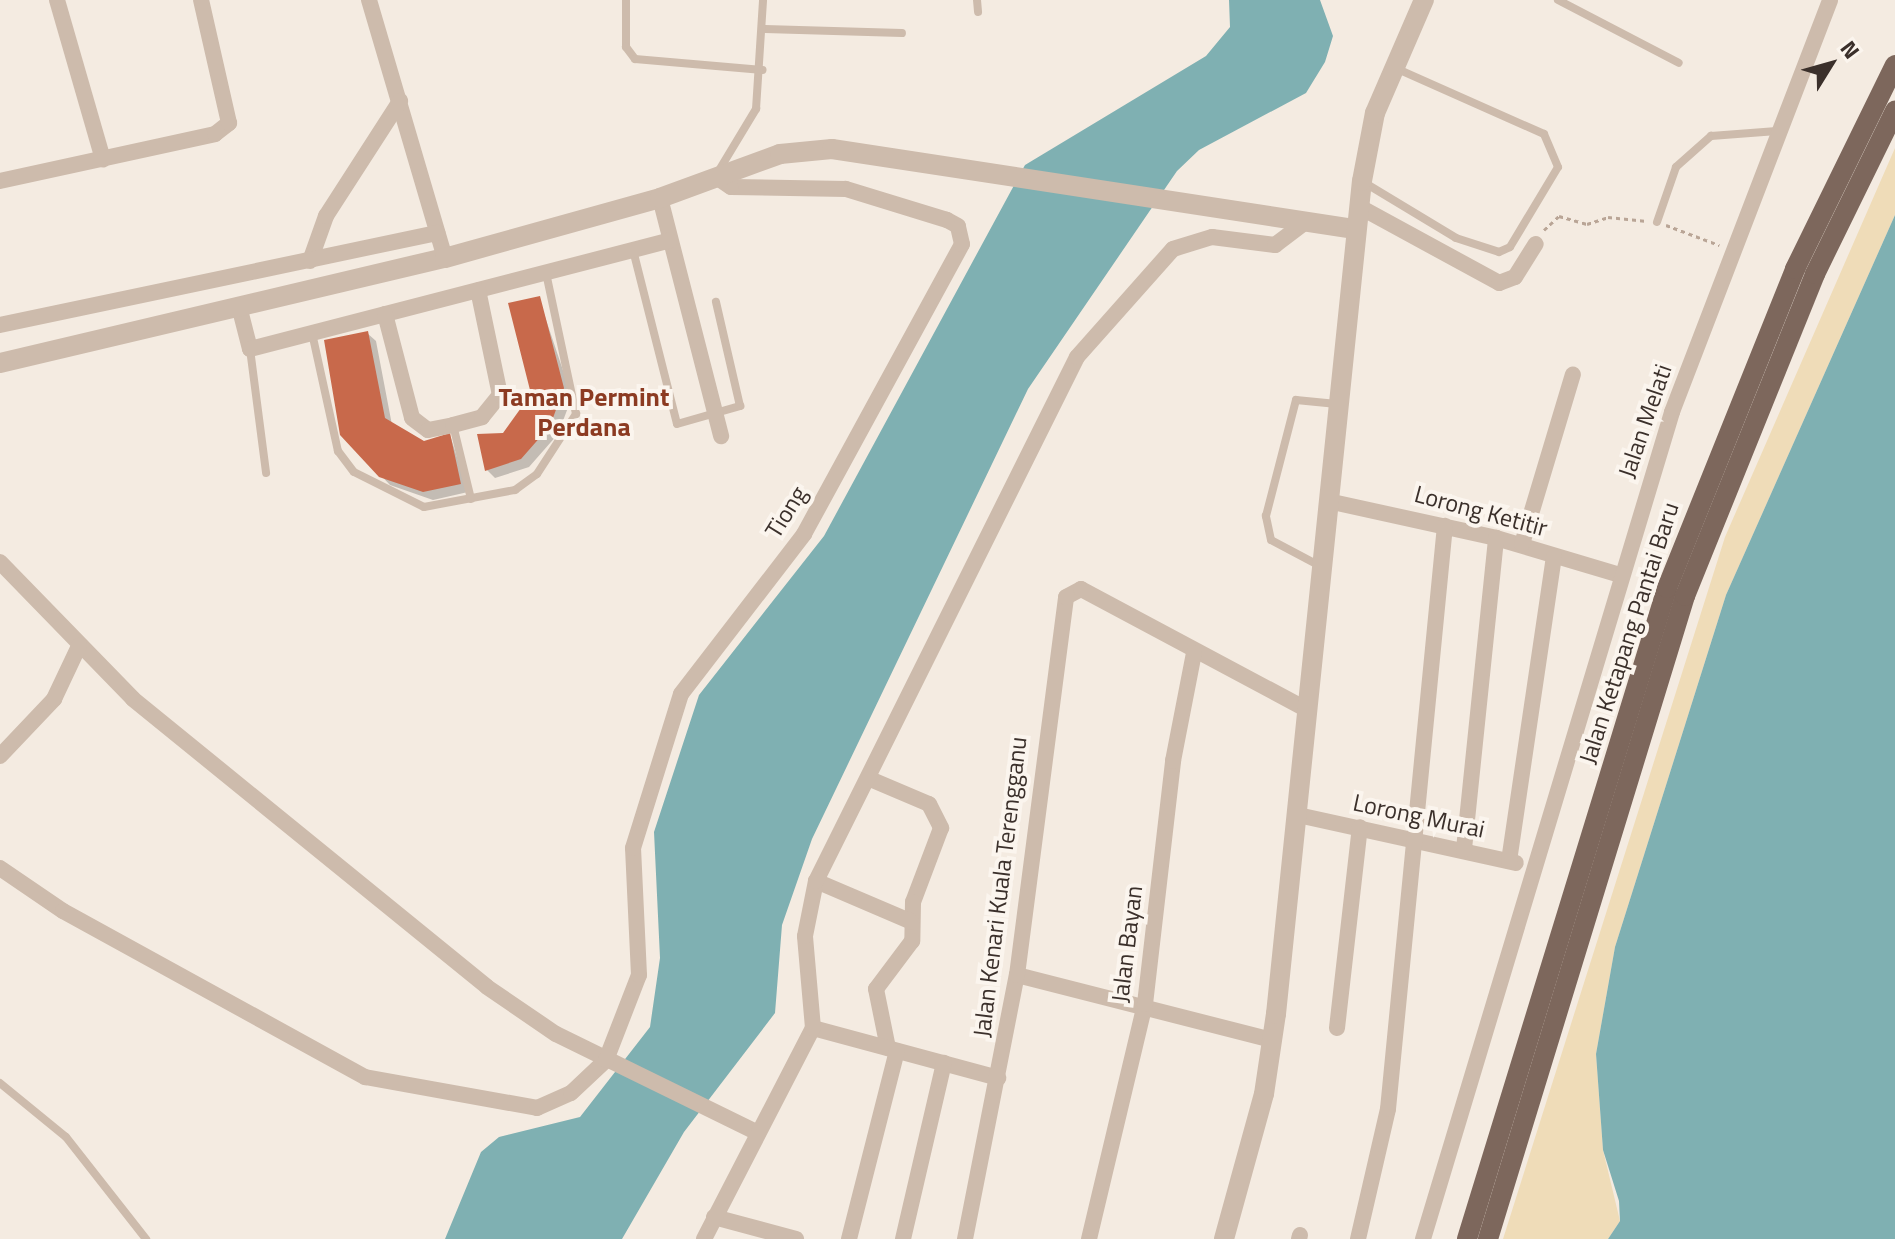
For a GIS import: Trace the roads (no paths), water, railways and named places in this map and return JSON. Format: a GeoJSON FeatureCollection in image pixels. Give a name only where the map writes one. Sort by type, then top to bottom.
{"type":"FeatureCollection","features":[{"type":"Feature","properties":{"kind":"main road","name":"Jalan Ketapang Pantai Baru"},"geometry":{"type":"LineString","coordinates":[[1467,1239],[1667,588],[1795,269],[1895,65]]}},
{"type":"Feature","properties":{"kind":"main road","name":"Jalan Ketapang Pantai Baru"},"geometry":{"type":"LineString","coordinates":[[1488,1239],[1685,596],[1815,274],[1895,111]]}},
{"type":"Feature","properties":{"kind":"street"},"geometry":{"type":"LineString","coordinates":[[57,0],[103,159]]}},
{"type":"Feature","properties":{"kind":"street"},"geometry":{"type":"LineString","coordinates":[[0,181],[215,134],[229,123],[201,0]]}},
{"type":"Feature","properties":{"kind":"street"},"geometry":{"type":"LineString","coordinates":[[369,0],[445,258]]}},
{"type":"Feature","properties":{"kind":"street"},"geometry":{"type":"LineString","coordinates":[[1224,1239],[1272,1040],[1298,815],[1320,566],[1362,181],[1375,113],[1424,0]]}},
{"type":"Feature","properties":{"kind":"street","name":"Jalan Melati"},"geometry":{"type":"LineString","coordinates":[[1423,1239],[1530,866],[1620,575],[1732,250],[1830,0]]}},
{"type":"Feature","properties":{"kind":"street"},"geometry":{"type":"LineString","coordinates":[[310,261],[326,216],[400,101]]}},
{"type":"Feature","properties":{"kind":"street"},"geometry":{"type":"LineString","coordinates":[[0,363],[240,310],[445,258],[660,198],[780,154],[832,149],[944,169],[1355,229]]}},
{"type":"Feature","properties":{"kind":"street","name":"Tiong"},"geometry":{"type":"LineString","coordinates":[[612,1063],[639,975],[633,848],[681,694],[804,534],[962,244],[958,226],[947,220],[846,189],[731,187],[716,177]]}},
{"type":"Feature","properties":{"kind":"street"},"geometry":{"type":"LineString","coordinates":[[660,198],[721,436]]}},
{"type":"Feature","properties":{"kind":"street"},"geometry":{"type":"LineString","coordinates":[[1358,206],[1499,283],[1515,277],[1536,244]]}},
{"type":"Feature","properties":{"kind":"street"},"geometry":{"type":"LineString","coordinates":[[704,1239],[813,1028],[805,936],[816,881],[870,779],[1083,347],[1173,249],[1212,237],[1275,245],[1305,222]]}},
{"type":"Feature","properties":{"kind":"street"},"geometry":{"type":"LineString","coordinates":[[0,325],[437,233]]}},
{"type":"Feature","properties":{"kind":"street"},"geometry":{"type":"LineString","coordinates":[[240,310],[250,349],[670,240]]}},
{"type":"Feature","properties":{"kind":"street"},"geometry":{"type":"LineString","coordinates":[[385,314],[412,418],[428,430],[453,425],[482,417],[500,395],[478,290]]}},
{"type":"Feature","properties":{"kind":"street"},"geometry":{"type":"LineString","coordinates":[[1522,544],[1573,374]]}},
{"type":"Feature","properties":{"kind":"street","name":"Lorong Ketitir"},"geometry":{"type":"LineString","coordinates":[[1328,501],[1522,544],[1620,575]]}},
{"type":"Feature","properties":{"kind":"street"},"geometry":{"type":"LineString","coordinates":[[1358,1239],[1388,1109],[1418,840],[1445,526]]}},
{"type":"Feature","properties":{"kind":"street"},"geometry":{"type":"LineString","coordinates":[[1464,849],[1496,538]]}},
{"type":"Feature","properties":{"kind":"street"},"geometry":{"type":"LineString","coordinates":[[1509,861],[1554,556]]}},
{"type":"Feature","properties":{"kind":"street"},"geometry":{"type":"LineString","coordinates":[[0,562],[79,646],[377,901],[487,987],[612,1063],[758,1133]]}},
{"type":"Feature","properties":{"kind":"street","name":"Jalan Kenari Kuala Terengganu"},"geometry":{"type":"LineString","coordinates":[[965,1239],[1017,975],[1060,614],[1073,591],[1194,653]]}},
{"type":"Feature","properties":{"kind":"street"},"geometry":{"type":"LineString","coordinates":[[0,756],[54,699],[79,646]]}},
{"type":"Feature","properties":{"kind":"street"},"geometry":{"type":"LineString","coordinates":[[1194,653],[1306,709]]}},
{"type":"Feature","properties":{"kind":"street","name":"Jalan Bayan"},"geometry":{"type":"LineString","coordinates":[[1089,1239],[1145,1004],[1173,761],[1194,653]]}},
{"type":"Feature","properties":{"kind":"street"},"geometry":{"type":"LineString","coordinates":[[849,1239],[893,1049],[876,989],[906,954],[939,814],[870,779]]}},
{"type":"Feature","properties":{"kind":"street","name":"Lorong Murai"},"geometry":{"type":"LineString","coordinates":[[1298,815],[1464,849],[1530,866]]}},
{"type":"Feature","properties":{"kind":"street"},"geometry":{"type":"LineString","coordinates":[[1337,1028],[1360,827]]}},
{"type":"Feature","properties":{"kind":"street"},"geometry":{"type":"LineString","coordinates":[[0,868],[63,911],[365,1077],[537,1108],[571,1093],[612,1063]]}},
{"type":"Feature","properties":{"kind":"street"},"geometry":{"type":"LineString","coordinates":[[816,881],[912,922]]}},
{"type":"Feature","properties":{"kind":"street"},"geometry":{"type":"LineString","coordinates":[[1017,975],[1145,1004],[1272,1040]]}},
{"type":"Feature","properties":{"kind":"street"},"geometry":{"type":"LineString","coordinates":[[813,1028],[998,1078]]}},
{"type":"Feature","properties":{"kind":"street"},"geometry":{"type":"LineString","coordinates":[[903,1239],[944,1063]]}},
{"type":"Feature","properties":{"kind":"street"},"geometry":{"type":"LineString","coordinates":[[714,1217],[796,1239]]}},
{"type":"Feature","properties":{"kind":"lane"},"geometry":{"type":"LineString","coordinates":[[626,0],[626,47],[635,59],[763,70]]}},
{"type":"Feature","properties":{"kind":"lane"},"geometry":{"type":"LineString","coordinates":[[716,177],[756,109],[763,70],[763,0]]}},
{"type":"Feature","properties":{"kind":"lane"},"geometry":{"type":"LineString","coordinates":[[977,0],[978,12]]}},
{"type":"Feature","properties":{"kind":"lane"},"geometry":{"type":"LineString","coordinates":[[1558,0],[1679,63]]}},
{"type":"Feature","properties":{"kind":"lane"},"geometry":{"type":"LineString","coordinates":[[765,29],[902,33]]}},
{"type":"Feature","properties":{"kind":"lane"},"geometry":{"type":"LineString","coordinates":[[1362,181],[1456,238],[1499,252],[1510,247],[1558,167],[1544,134],[1394,68]]}},
{"type":"Feature","properties":{"kind":"lane"},"geometry":{"type":"LineString","coordinates":[[1657,222],[1676,167],[1711,136],[1777,131]]}},
{"type":"Feature","properties":{"kind":"lane"},"geometry":{"type":"LineString","coordinates":[[632,249],[671,417],[690,426],[715,413],[740,406],[716,302]]}},
{"type":"Feature","properties":{"kind":"lane"},"geometry":{"type":"LineString","coordinates":[[312,333],[335,442],[354,472],[424,507],[528,485],[576,414],[546,272]]}},
{"type":"Feature","properties":{"kind":"lane"},"geometry":{"type":"LineString","coordinates":[[250,349],[266,473]]}},
{"type":"Feature","properties":{"kind":"lane"},"geometry":{"type":"LineString","coordinates":[[1320,566],[1271,540],[1266,516],[1296,400],[1337,404]]}},
{"type":"Feature","properties":{"kind":"lane"},"geometry":{"type":"LineString","coordinates":[[453,425],[471,499]]}},
{"type":"Feature","properties":{"kind":"lane"},"geometry":{"type":"LineString","coordinates":[[0,1083],[66,1137],[146,1239]]}},
{"type":"Feature","properties":{"kind":"water"},"geometry":{"type":"Polygon","coordinates":[[[1229,0],[1320,0],[1333,36],[1325,62],[1306,93],[1199,150],[1177,171],[1028,389],[812,839],[782,925],[775,1013],[684,1132],[622,1239],[445,1239],[481,1152],[499,1137],[580,1117],[650,1027],[660,958],[654,832],[699,695],[824,536],[1025,165],[1206,56],[1230,27],[1229,0]]]}},
{"type":"Feature","properties":{"kind":"water"},"geometry":{"type":"Polygon","coordinates":[[[1895,215],[1895,1239],[1608,1239],[1620,1221],[1619,1201],[1603,1150],[1596,1054],[1615,947],[1726,595],[1895,215]]]}},
{"type":"Feature","properties":{"kind":"district","name":"Taman Permint Perdana"},"geometry":{"type":"Point","coordinates":[584,412]}}]}
